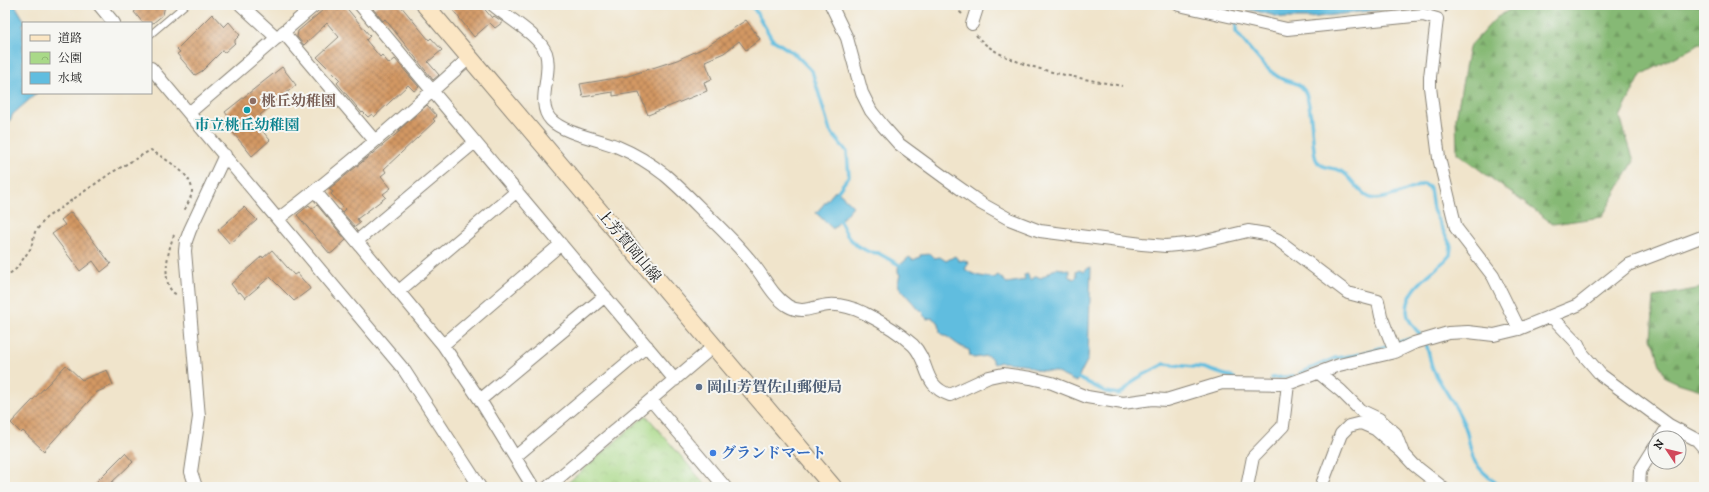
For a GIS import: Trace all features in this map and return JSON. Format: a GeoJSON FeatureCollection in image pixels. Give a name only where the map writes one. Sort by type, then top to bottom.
{"type":"FeatureCollection","features":[{"type":"Feature","properties":{"kind":"main road","name":"上芳賀岡山線"},"geometry":{"type":"LineString","coordinates":[[425,5],[833,487]]}},
{"type":"Feature","properties":{"kind":"street"},"geometry":{"type":"LineString","coordinates":[[99,5],[113,22]]}},
{"type":"Feature","properties":{"kind":"street"},"geometry":{"type":"LineString","coordinates":[[241,5],[280,35],[375,141]]}},
{"type":"Feature","properties":{"kind":"street"},"geometry":{"type":"LineString","coordinates":[[189,113],[316,5]]}},
{"type":"Feature","properties":{"kind":"street"},"geometry":{"type":"LineString","coordinates":[[360,5],[675,380]]}},
{"type":"Feature","properties":{"kind":"street"},"geometry":{"type":"LineString","coordinates":[[493,5],[540,42],[546,54],[548,70],[545,104],[546,112],[553,122],[569,130],[617,146],[634,154],[666,175],[754,264],[780,300],[789,307],[799,311],[839,304],[850,307],[864,313],[905,339],[914,346],[924,365],[927,376],[940,392],[950,396],[988,377],[1003,374],[1017,375],[1045,381],[1087,397],[1123,403],[1152,399],[1166,400],[1222,383],[1288,384],[1393,347],[1448,333],[1468,332],[1494,335],[1519,329],[1552,317],[1578,305],[1628,265],[1704,236]]}},
{"type":"Feature","properties":{"kind":"street"},"geometry":{"type":"LineString","coordinates":[[831,5],[847,38],[862,93],[871,111],[899,144],[982,204],[1009,219],[1040,231],[1107,241],[1166,246],[1197,243],[1248,231],[1266,234],[1278,240],[1348,293],[1378,301],[1381,316],[1393,347]]}},
{"type":"Feature","properties":{"kind":"street"},"geometry":{"type":"LineString","coordinates":[[972,24],[978,5]]}},
{"type":"Feature","properties":{"kind":"street"},"geometry":{"type":"LineString","coordinates":[[1179,5],[1287,29],[1423,15],[1437,19],[1430,87],[1440,158],[1456,228],[1493,276],[1519,329]]}},
{"type":"Feature","properties":{"kind":"street"},"geometry":{"type":"LineString","coordinates":[[278,219],[315,191],[375,141],[470,57]]}},
{"type":"Feature","properties":{"kind":"street"},"geometry":{"type":"LineString","coordinates":[[152,69],[404,370],[480,487]]}},
{"type":"Feature","properties":{"kind":"street"},"geometry":{"type":"LineString","coordinates":[[357,241],[475,142]]}},
{"type":"Feature","properties":{"kind":"street"},"geometry":{"type":"LineString","coordinates":[[196,487],[191,472],[199,430],[199,417],[185,251],[186,241],[225,155]]}},
{"type":"Feature","properties":{"kind":"street"},"geometry":{"type":"LineString","coordinates":[[315,191],[443,345],[480,400],[532,487]]}},
{"type":"Feature","properties":{"kind":"street"},"geometry":{"type":"LineString","coordinates":[[399,291],[517,191]]}},
{"type":"Feature","properties":{"kind":"street"},"geometry":{"type":"LineString","coordinates":[[443,345],[561,244]]}},
{"type":"Feature","properties":{"kind":"street"},"geometry":{"type":"LineString","coordinates":[[480,400],[605,296]]}},
{"type":"Feature","properties":{"kind":"street"},"geometry":{"type":"LineString","coordinates":[[1552,317],[1578,344],[1582,353],[1601,375],[1669,425],[1697,440],[1704,448]]}},
{"type":"Feature","properties":{"kind":"street"},"geometry":{"type":"LineString","coordinates":[[514,457],[647,346]]}},
{"type":"Feature","properties":{"kind":"street"},"geometry":{"type":"LineString","coordinates":[[548,487],[714,346]]}},
{"type":"Feature","properties":{"kind":"street"},"geometry":{"type":"LineString","coordinates":[[1319,373],[1341,391],[1360,410],[1379,419],[1395,433],[1402,452]]}},
{"type":"Feature","properties":{"kind":"street"},"geometry":{"type":"LineString","coordinates":[[1247,487],[1253,457],[1283,426],[1288,384]]}},
{"type":"Feature","properties":{"kind":"street"},"geometry":{"type":"LineString","coordinates":[[651,400],[725,487]]}},
{"type":"Feature","properties":{"kind":"street"},"geometry":{"type":"LineString","coordinates":[[1321,487],[1341,434],[1349,426],[1361,423],[1375,429],[1402,452],[1414,465],[1442,487]]}},
{"type":"Feature","properties":{"kind":"street"},"geometry":{"type":"LineString","coordinates":[[1666,430],[1669,425]]}},
{"type":"Feature","properties":{"kind":"street"},"geometry":{"type":"LineString","coordinates":[[1639,487],[1640,471],[1647,460]]}},
{"type":"Feature","properties":{"kind":"lane"},"geometry":{"type":"LineString","coordinates":[[152,33],[186,5]]}},
{"type":"Feature","properties":{"kind":"path"},"geometry":{"type":"LineString","coordinates":[[972,24],[973,32],[982,42],[995,52],[1046,70],[1122,86]]}},
{"type":"Feature","properties":{"kind":"path"},"geometry":{"type":"LineString","coordinates":[[5,277],[16,268],[31,248],[35,232],[46,218],[111,173],[151,150],[186,176],[191,184],[192,192],[184,213]]}},
{"type":"Feature","properties":{"kind":"path"},"geometry":{"type":"LineString","coordinates":[[175,233],[168,259],[168,286],[174,294],[190,300]]}},
{"type":"Feature","properties":{"kind":"green space"},"geometry":{"type":"Polygon","coordinates":[[[1517,5],[1704,5],[1704,42],[1641,75],[1620,117],[1634,161],[1602,217],[1553,224],[1457,153],[1456,118],[1469,47],[1496,18],[1517,5]]]}},
{"type":"Feature","properties":{"kind":"green space"},"geometry":{"type":"Polygon","coordinates":[[[1701,288],[1704,289],[1704,391],[1678,383],[1665,377],[1659,362],[1655,345],[1651,339],[1654,297],[1701,288]]]}},
{"type":"Feature","properties":{"kind":"green space"},"geometry":{"type":"Polygon","coordinates":[[[646,415],[707,487],[563,487],[646,415]]]}},
{"type":"Feature","properties":{"kind":"water"},"geometry":{"type":"Polygon","coordinates":[[[5,5],[15,5],[25,22],[22,22],[22,94],[36,94],[13,114],[5,130],[5,5]]]}},
{"type":"Feature","properties":{"kind":"water"},"geometry":{"type":"Polygon","coordinates":[[[1231,5],[1418,5],[1309,18],[1284,18],[1231,5]]]}},
{"type":"Feature","properties":{"kind":"water"},"geometry":{"type":"Polygon","coordinates":[[[836,190],[853,206],[833,229],[816,213],[836,190]]]}},
{"type":"Feature","properties":{"kind":"water"},"geometry":{"type":"Polygon","coordinates":[[[930,254],[934,258],[940,257],[946,261],[955,256],[959,261],[964,260],[969,263],[965,269],[972,274],[994,278],[998,275],[1007,283],[1025,280],[1024,275],[1028,274],[1029,279],[1031,280],[1036,276],[1041,278],[1056,268],[1069,270],[1070,273],[1068,276],[1074,279],[1077,276],[1076,272],[1079,270],[1084,272],[1087,268],[1091,268],[1088,359],[1076,382],[1055,372],[1037,370],[1023,364],[1001,362],[994,364],[991,358],[986,356],[974,358],[970,356],[969,350],[940,333],[939,323],[932,318],[927,319],[923,315],[922,311],[919,310],[899,287],[898,282],[900,275],[898,272],[898,267],[909,257],[913,260],[920,257],[920,255],[930,254]]]}},
{"type":"Feature","properties":{"kind":"building"},"geometry":{"type":"Polygon","coordinates":[[[143,5],[165,5],[163,15],[153,23],[142,22],[134,12],[143,5]]]}},
{"type":"Feature","properties":{"kind":"building"},"geometry":{"type":"Polygon","coordinates":[[[329,5],[344,5],[370,36],[366,40],[380,57],[382,55],[389,64],[395,59],[419,87],[414,91],[408,85],[374,117],[372,114],[368,117],[363,112],[362,113],[337,83],[340,80],[317,57],[339,37],[327,23],[304,45],[297,37],[298,31],[329,5]]]}},
{"type":"Feature","properties":{"kind":"building"},"geometry":{"type":"Polygon","coordinates":[[[378,5],[400,5],[429,40],[431,38],[442,50],[428,62],[439,75],[433,80],[385,19],[383,21],[373,9],[378,5]]]}},
{"type":"Feature","properties":{"kind":"building"},"geometry":{"type":"Polygon","coordinates":[[[449,5],[481,5],[492,18],[494,16],[503,22],[495,28],[490,23],[474,37],[449,5]]]}},
{"type":"Feature","properties":{"kind":"building"},"geometry":{"type":"Polygon","coordinates":[[[212,14],[224,27],[229,22],[240,35],[235,40],[235,43],[225,52],[222,51],[202,71],[195,75],[177,54],[180,52],[177,49],[212,14]]]}},
{"type":"Feature","properties":{"kind":"building"},"geometry":{"type":"Polygon","coordinates":[[[746,20],[760,39],[746,50],[739,41],[724,53],[705,61],[712,79],[704,82],[707,91],[648,115],[639,92],[613,96],[613,92],[583,97],[580,84],[628,76],[677,60],[706,47],[746,20]]]}},
{"type":"Feature","properties":{"kind":"building","name":"市立桃丘幼稚園"},"geometry":{"type":"Polygon","coordinates":[[[282,67],[296,85],[260,115],[266,122],[259,127],[270,140],[252,156],[225,123],[230,119],[225,112],[282,67]]]}},
{"type":"Feature","properties":{"kind":"building"},"geometry":{"type":"Polygon","coordinates":[[[427,105],[437,116],[433,119],[435,121],[384,169],[386,172],[381,176],[391,188],[383,194],[386,197],[357,219],[360,223],[355,227],[342,212],[345,209],[331,194],[333,192],[329,189],[400,131],[399,130],[427,105]]]}},
{"type":"Feature","properties":{"kind":"building"},"geometry":{"type":"Polygon","coordinates":[[[309,205],[312,209],[317,205],[346,240],[330,254],[297,215],[309,205]]]}},
{"type":"Feature","properties":{"kind":"building"},"geometry":{"type":"Polygon","coordinates":[[[244,207],[257,220],[230,244],[218,230],[244,207]]]}},
{"type":"Feature","properties":{"kind":"building"},"geometry":{"type":"Polygon","coordinates":[[[71,212],[111,264],[101,272],[93,261],[80,271],[52,234],[65,225],[61,220],[71,212]]]}},
{"type":"Feature","properties":{"kind":"building"},"geometry":{"type":"Polygon","coordinates":[[[272,250],[294,275],[297,273],[310,289],[294,301],[270,277],[245,298],[240,292],[238,293],[231,284],[262,256],[263,258],[272,250]]]}},
{"type":"Feature","properties":{"kind":"building"},"geometry":{"type":"Polygon","coordinates":[[[66,365],[82,380],[107,370],[113,385],[97,392],[44,451],[23,431],[21,433],[11,423],[66,365]]]}},
{"type":"Feature","properties":{"kind":"building"},"geometry":{"type":"Polygon","coordinates":[[[125,453],[133,462],[107,487],[91,487],[125,453]]]}},
{"type":"Feature","properties":{"kind":"waterway"},"geometry":{"type":"LineString","coordinates":[[752,5],[772,39],[796,55],[812,71],[830,131],[847,152],[849,176],[836,194]]}},
{"type":"Feature","properties":{"kind":"waterway"},"geometry":{"type":"LineString","coordinates":[[1236,21],[1236,32],[1262,63],[1283,80],[1299,85],[1304,90],[1309,104],[1315,156],[1319,163],[1325,167],[1339,170],[1348,176],[1363,193],[1371,198],[1383,198],[1424,184],[1430,188],[1433,210],[1451,246],[1450,255],[1417,286],[1408,302],[1407,311],[1409,320],[1423,338],[1428,349],[1434,371],[1464,424],[1471,453],[1477,466],[1490,479],[1501,487]]}},
{"type":"Feature","properties":{"kind":"waterway"},"geometry":{"type":"LineString","coordinates":[[838,218],[847,235],[856,245],[869,252],[878,253],[903,267]]}},
{"type":"Feature","properties":{"kind":"waterway"},"geometry":{"type":"LineString","coordinates":[[1300,373],[1335,358],[1357,355],[1410,339]]}},
{"type":"Feature","properties":{"kind":"waterway"},"geometry":{"type":"LineString","coordinates":[[1076,377],[1106,392],[1119,394],[1136,379],[1164,364],[1204,368],[1234,378]]}},
{"type":"Feature","properties":{"kind":"waterway"},"geometry":{"type":"LineString","coordinates":[[1272,378],[1294,376]]}},
{"type":"Feature","properties":{"kind":"place","name":"桃丘幼稚園"},"geometry":{"type":"Point","coordinates":[253,101]}},
{"type":"Feature","properties":{"kind":"place","name":"市立桃丘幼稚園"},"geometry":{"type":"Point","coordinates":[247,110]}},
{"type":"Feature","properties":{"kind":"place","name":"岡山芳賀佐山郵便局"},"geometry":{"type":"Point","coordinates":[699,387]}},
{"type":"Feature","properties":{"kind":"place","name":"グランドマート"},"geometry":{"type":"Point","coordinates":[713,453]}}]}
